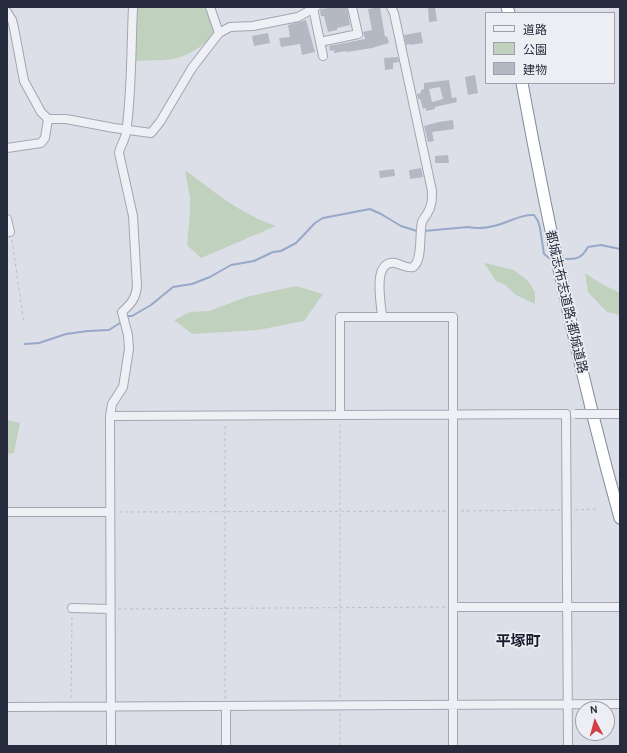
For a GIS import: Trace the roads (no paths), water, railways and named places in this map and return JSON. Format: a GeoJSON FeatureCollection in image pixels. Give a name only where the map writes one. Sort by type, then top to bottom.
{"type":"FeatureCollection","features":[{"type":"Feature","properties":{"kind":"highway","name":"都城志布志道路;都城道路"},"geometry":{"type":"LineString","coordinates":[[522,84],[542,195],[560,278],[606,470],[620,518]]}},
{"type":"Feature","properties":{"kind":"street"},"geometry":{"type":"LineString","coordinates":[[111,746],[110,416],[112,404],[123,387],[129,349],[128,335],[122,312],[131,304],[136,294],[137,286],[133,216],[119,154],[120,146],[126,136],[129,103],[133,7]]}},
{"type":"Feature","properties":{"kind":"street"},"geometry":{"type":"LineString","coordinates":[[210,7],[219,33]]}},
{"type":"Feature","properties":{"kind":"street"},"geometry":{"type":"LineString","coordinates":[[320,42],[358,34],[352,7]]}},
{"type":"Feature","properties":{"kind":"street"},"geometry":{"type":"LineString","coordinates":[[382,316],[379,281],[381,272],[391,263],[409,268],[413,267],[416,263],[419,256],[422,221],[430,208],[432,201],[432,191],[414,103],[394,13],[391,7]]}},
{"type":"Feature","properties":{"kind":"street"},"geometry":{"type":"LineString","coordinates":[[7,12],[12,20],[14,28],[24,81],[41,112],[48,119],[66,119],[126,130],[151,133],[160,122],[192,68],[219,33],[230,27],[253,26],[298,17],[315,8],[323,56]]}},
{"type":"Feature","properties":{"kind":"street"},"geometry":{"type":"LineString","coordinates":[[7,148],[41,143],[45,138],[48,119]]}},
{"type":"Feature","properties":{"kind":"street"},"geometry":{"type":"LineString","coordinates":[[7,219],[10,232]]}},
{"type":"Feature","properties":{"kind":"street"},"geometry":{"type":"LineString","coordinates":[[340,414],[340,317],[453,316],[453,746]]}},
{"type":"Feature","properties":{"kind":"street"},"geometry":{"type":"LineString","coordinates":[[566,414],[568,746]]}},
{"type":"Feature","properties":{"kind":"street"},"geometry":{"type":"LineString","coordinates":[[110,416],[620,414]]}},
{"type":"Feature","properties":{"kind":"street"},"geometry":{"type":"LineString","coordinates":[[7,512],[110,512]]}},
{"type":"Feature","properties":{"kind":"street"},"geometry":{"type":"LineString","coordinates":[[454,607],[620,607]]}},
{"type":"Feature","properties":{"kind":"street"},"geometry":{"type":"LineString","coordinates":[[72,608],[110,609]]}},
{"type":"Feature","properties":{"kind":"street"},"geometry":{"type":"LineString","coordinates":[[7,707],[620,704]]}},
{"type":"Feature","properties":{"kind":"street"},"geometry":{"type":"LineString","coordinates":[[225,706],[226,746]]}},
{"type":"Feature","properties":{"kind":"waterway"},"geometry":{"type":"LineString","coordinates":[[127,316],[132,316],[151,305],[173,287],[192,284],[210,277],[231,265],[254,261],[273,252],[281,251],[296,243],[315,223],[323,218],[370,209],[401,226],[417,231]]}},
{"type":"Feature","properties":{"kind":"waterway"},"geometry":{"type":"LineString","coordinates":[[424,231],[468,227],[489,227],[524,216],[534,215],[540,228],[544,254],[553,259]]}},
{"type":"Feature","properties":{"kind":"waterway"},"geometry":{"type":"LineString","coordinates":[[561,259],[580,257],[588,247],[601,245],[620,249]]}},
{"type":"Feature","properties":{"kind":"waterway"},"geometry":{"type":"LineString","coordinates":[[25,344],[39,343],[66,334],[109,330],[120,323]]}},
{"type":"Feature","properties":{"kind":"district","name":"平塚町"},"geometry":{"type":"Point","coordinates":[518,642]}}]}
